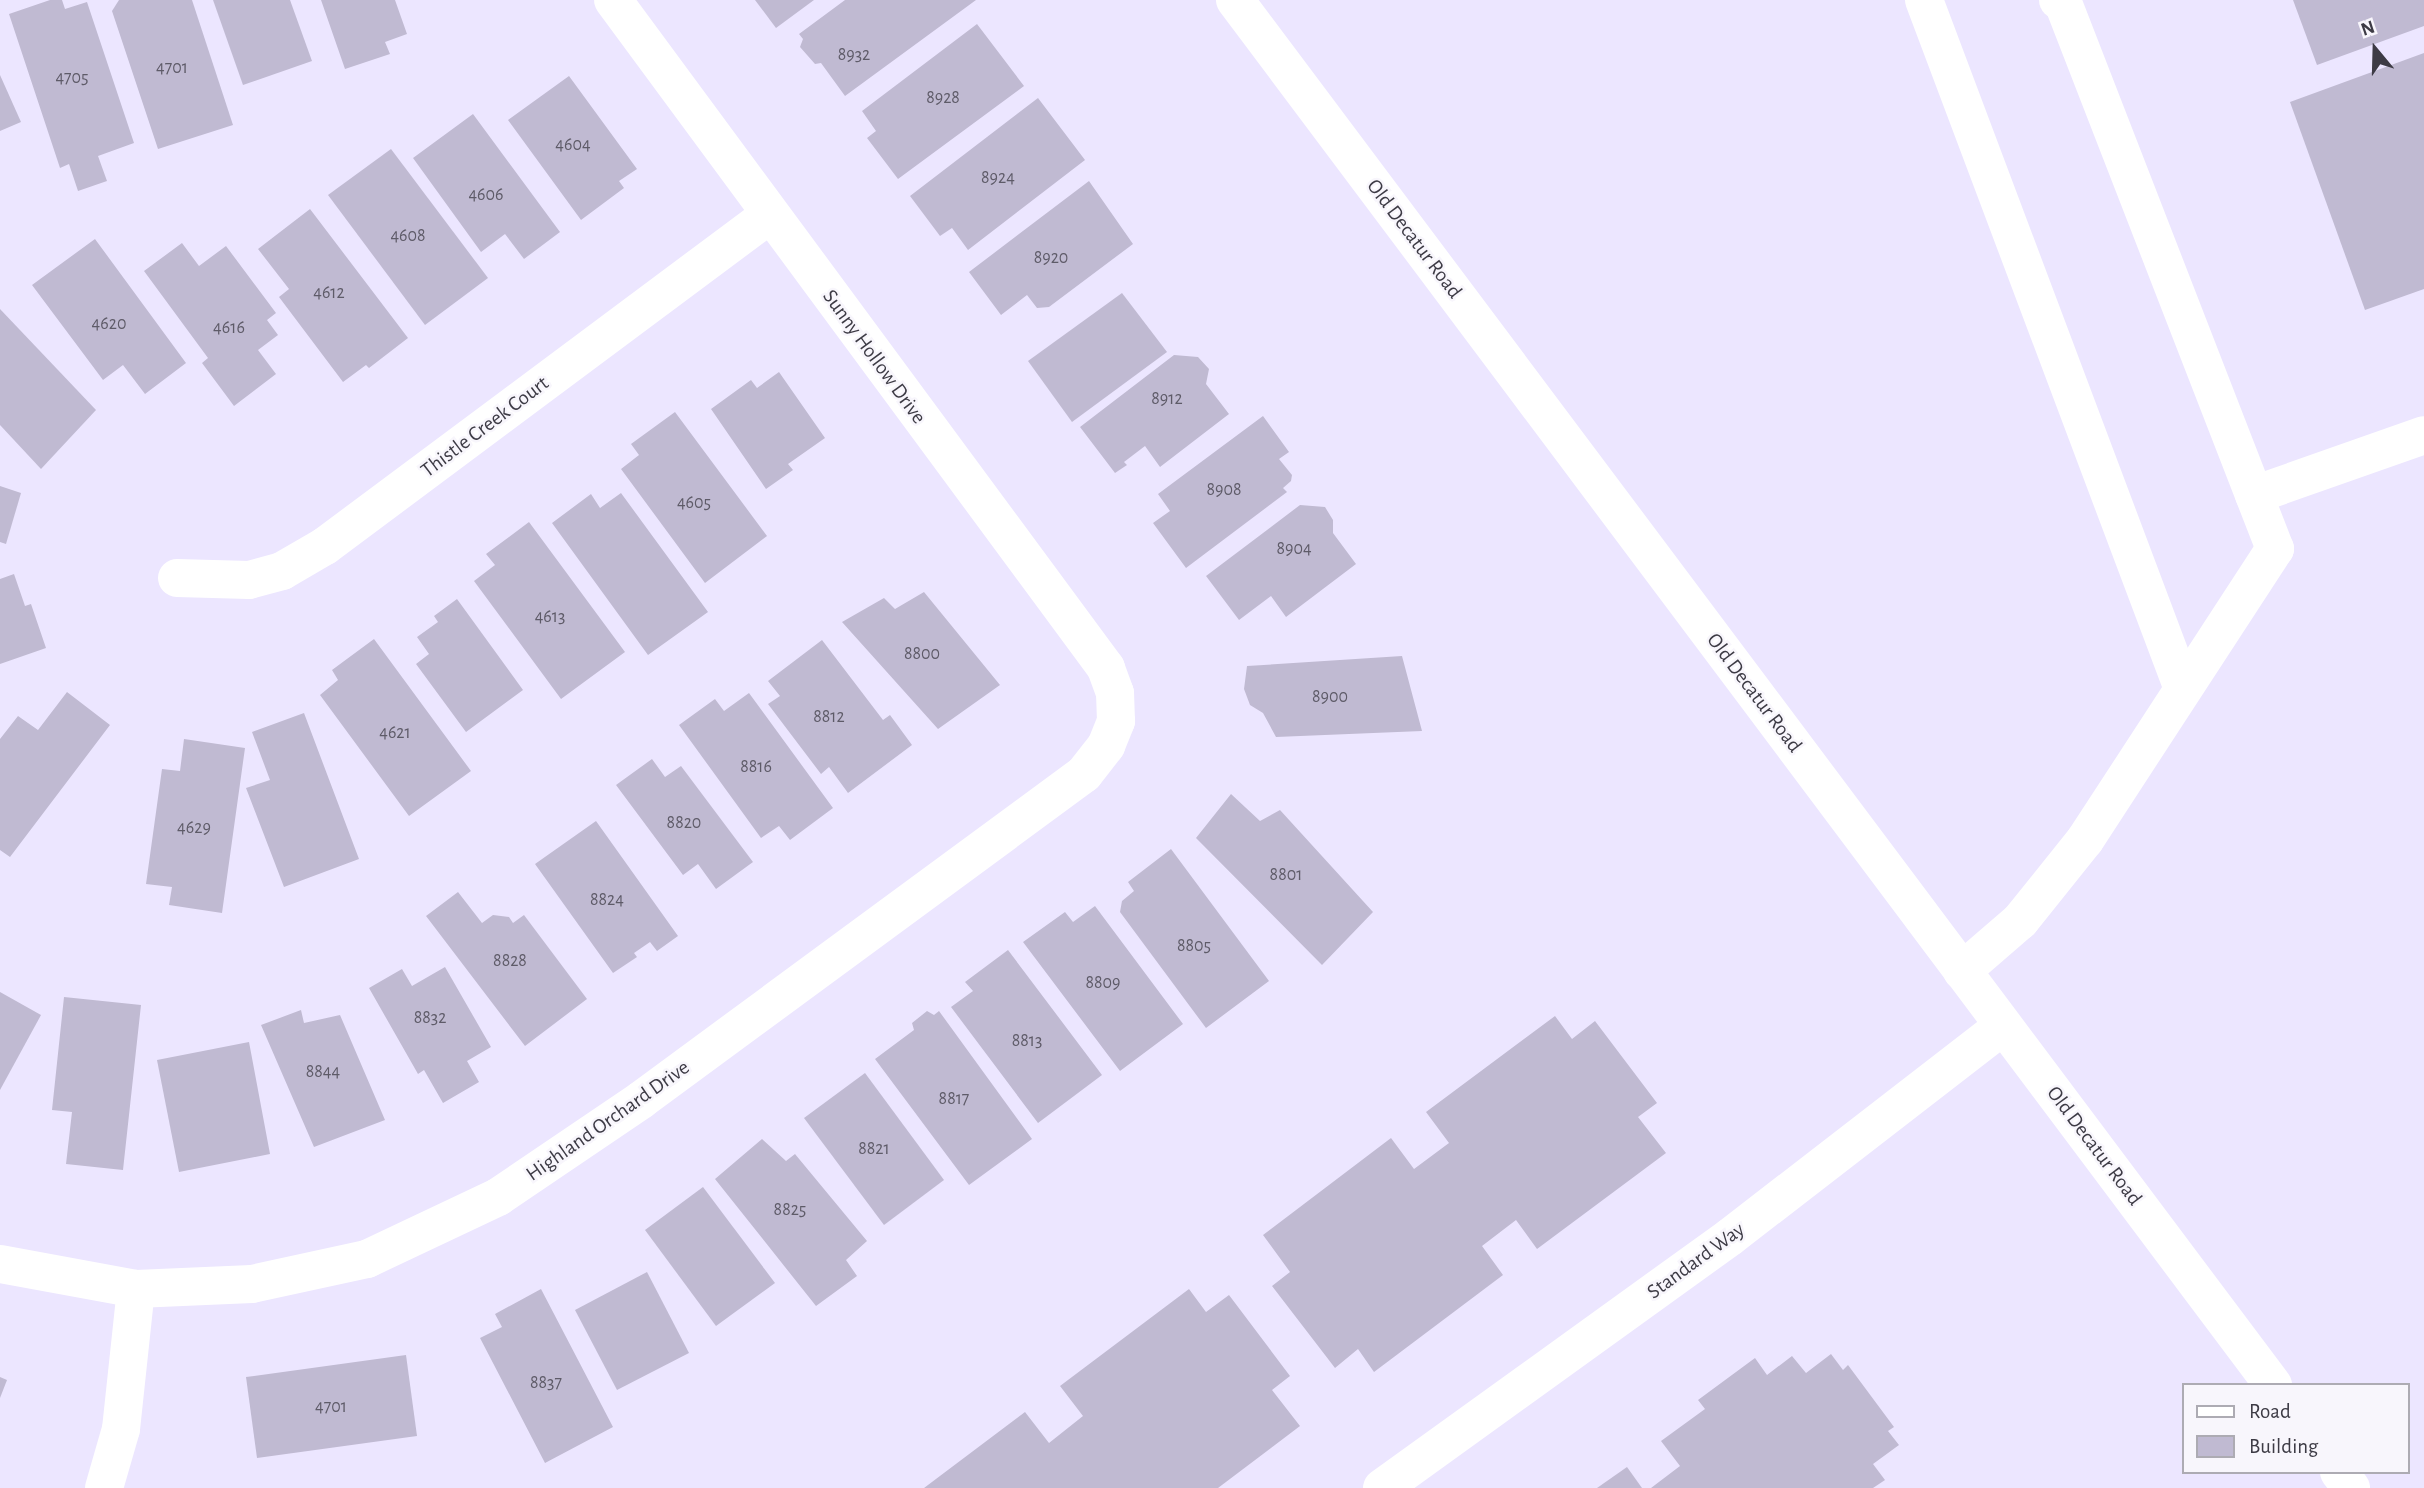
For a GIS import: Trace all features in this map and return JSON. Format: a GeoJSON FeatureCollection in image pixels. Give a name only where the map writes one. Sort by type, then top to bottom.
{"type":"FeatureCollection","features":[{"type":"Feature","properties":{"kind":"street","name":"Sunny Hollow Drive"},"geometry":{"type":"LineString","coordinates":[[612,0],[1106,668],[1115,693],[1116,721]]}},
{"type":"Feature","properties":{"kind":"street","name":"Old Decatur Road"},"geometry":{"type":"LineString","coordinates":[[1235,0],[2271,1383]]}},
{"type":"Feature","properties":{"kind":"street"},"geometry":{"type":"LineString","coordinates":[[1924,0],[2183,689]]}},
{"type":"Feature","properties":{"kind":"street"},"geometry":{"type":"LineString","coordinates":[[1962,971],[2020,921],[2085,840],[2275,549],[2062,1],[2058,0]]}},
{"type":"Feature","properties":{"kind":"street","name":"Thistle Creek Court"},"geometry":{"type":"LineString","coordinates":[[177,578],[249,580],[282,570],[325,546],[769,215]]}},
{"type":"Feature","properties":{"kind":"street"},"geometry":{"type":"LineString","coordinates":[[2254,495],[2424,435]]}},
{"type":"Feature","properties":{"kind":"street","name":"Highland Orchard Drive"},"geometry":{"type":"LineString","coordinates":[[0,1264],[136,1289],[252,1284],[367,1259],[498,1197],[641,1100],[1084,774],[1106,746],[1116,721]]}},
{"type":"Feature","properties":{"kind":"street","name":"Standard Way"},"geometry":{"type":"LineString","coordinates":[[1382,1488],[1730,1237],[2003,1026]]}},
{"type":"Feature","properties":{"kind":"street"},"geometry":{"type":"LineString","coordinates":[[104,1488],[121,1429],[136,1289]]}},
{"type":"Feature","properties":{"kind":"building"},"geometry":{"type":"Polygon","coordinates":[[[50,0],[62,0],[65,9],[87,2],[134,143],[98,156],[107,181],[78,191],[69,164],[60,168],[9,14],[50,0]]]}},
{"type":"Feature","properties":{"kind":"building"},"geometry":{"type":"Polygon","coordinates":[[[119,0],[192,0],[233,125],[158,149],[112,11],[119,0]]]}},
{"type":"Feature","properties":{"kind":"building"},"geometry":{"type":"Polygon","coordinates":[[[213,0],[290,0],[312,61],[243,85],[213,0]]]}},
{"type":"Feature","properties":{"kind":"building"},"geometry":{"type":"Polygon","coordinates":[[[321,0],[395,0],[407,34],[385,42],[390,54],[345,69],[321,0]]]}},
{"type":"Feature","properties":{"kind":"building"},"geometry":{"type":"Polygon","coordinates":[[[755,0],[814,0],[776,28],[755,0]]]}},
{"type":"Feature","properties":{"kind":"building"},"geometry":{"type":"Polygon","coordinates":[[[845,0],[976,0],[845,96],[821,63],[815,64],[800,47],[803,39],[799,34],[845,0]]]}},
{"type":"Feature","properties":{"kind":"building"},"geometry":{"type":"Polygon","coordinates":[[[2293,0],[2424,0],[2424,26],[2317,65],[2293,0]]]}},
{"type":"Feature","properties":{"kind":"building"},"geometry":{"type":"Polygon","coordinates":[[[977,24],[1024,86],[898,179],[867,138],[876,131],[862,111],[977,24]]]}},
{"type":"Feature","properties":{"kind":"building"},"geometry":{"type":"Polygon","coordinates":[[[2424,53],[2424,289],[2365,310],[2290,102],[2424,53]]]}},
{"type":"Feature","properties":{"kind":"building"},"geometry":{"type":"Polygon","coordinates":[[[0,75],[21,122],[0,131],[0,75]]]}},
{"type":"Feature","properties":{"kind":"building"},"geometry":{"type":"Polygon","coordinates":[[[569,76],[637,169],[619,181],[624,188],[581,220],[508,120],[569,76]]]}},
{"type":"Feature","properties":{"kind":"building"},"geometry":{"type":"Polygon","coordinates":[[[1038,98],[1085,160],[968,250],[952,228],[940,236],[910,196],[1038,98]]]}},
{"type":"Feature","properties":{"kind":"building"},"geometry":{"type":"Polygon","coordinates":[[[473,114],[560,232],[524,259],[505,234],[481,252],[413,158],[473,114]]]}},
{"type":"Feature","properties":{"kind":"building"},"geometry":{"type":"Polygon","coordinates":[[[391,149],[488,278],[425,325],[328,195],[391,149]]]}},
{"type":"Feature","properties":{"kind":"building"},"geometry":{"type":"Polygon","coordinates":[[[1089,181],[1133,244],[1049,307],[1037,308],[1027,295],[1001,315],[969,272],[1089,181]]]}},
{"type":"Feature","properties":{"kind":"building"},"geometry":{"type":"Polygon","coordinates":[[[310,209],[408,338],[369,368],[366,365],[343,382],[279,297],[289,289],[258,249],[310,209]]]}},
{"type":"Feature","properties":{"kind":"building"},"geometry":{"type":"Polygon","coordinates":[[[95,239],[186,363],[145,394],[123,365],[103,380],[32,285],[95,239]]]}},
{"type":"Feature","properties":{"kind":"building"},"geometry":{"type":"Polygon","coordinates":[[[182,243],[199,266],[226,246],[276,313],[267,320],[278,335],[258,350],[276,374],[234,406],[202,363],[208,358],[144,271],[182,243]]]}},
{"type":"Feature","properties":{"kind":"building"},"geometry":{"type":"Polygon","coordinates":[[[1122,293],[1167,352],[1072,422],[1028,361],[1122,293]]]}},
{"type":"Feature","properties":{"kind":"building"},"geometry":{"type":"Polygon","coordinates":[[[0,309],[96,410],[41,469],[0,425],[0,309]]]}},
{"type":"Feature","properties":{"kind":"building"},"geometry":{"type":"Polygon","coordinates":[[[1174,355],[1198,357],[1209,369],[1206,384],[1229,414],[1160,467],[1145,446],[1124,462],[1127,465],[1115,473],[1080,427],[1174,355]]]}},
{"type":"Feature","properties":{"kind":"building"},"geometry":{"type":"Polygon","coordinates":[[[779,372],[825,438],[788,464],[793,470],[766,489],[711,409],[751,380],[757,388],[779,372]]]}},
{"type":"Feature","properties":{"kind":"building"},"geometry":{"type":"Polygon","coordinates":[[[675,412],[767,536],[705,583],[621,469],[639,455],[631,444],[675,412]]]}},
{"type":"Feature","properties":{"kind":"building"},"geometry":{"type":"Polygon","coordinates":[[[1263,416],[1289,452],[1279,459],[1292,475],[1291,481],[1283,488],[1287,492],[1186,568],[1153,523],[1170,511],[1158,494],[1263,416]]]}},
{"type":"Feature","properties":{"kind":"building"},"geometry":{"type":"Polygon","coordinates":[[[0,486],[21,493],[6,544],[0,542],[0,486]]]}},
{"type":"Feature","properties":{"kind":"building"},"geometry":{"type":"Polygon","coordinates":[[[621,493],[708,612],[648,655],[552,523],[591,494],[600,508],[621,493]]]}},
{"type":"Feature","properties":{"kind":"building"},"geometry":{"type":"Polygon","coordinates":[[[1300,505],[1325,507],[1333,520],[1333,533],[1356,564],[1286,617],[1271,596],[1239,620],[1206,576],[1300,505]]]}},
{"type":"Feature","properties":{"kind":"building"},"geometry":{"type":"Polygon","coordinates":[[[529,522],[625,652],[561,699],[474,581],[495,565],[486,554],[529,522]]]}},
{"type":"Feature","properties":{"kind":"building"},"geometry":{"type":"Polygon","coordinates":[[[14,574],[25,606],[31,604],[46,648],[0,664],[0,579],[14,574]]]}},
{"type":"Feature","properties":{"kind":"building"},"geometry":{"type":"Polygon","coordinates":[[[924,592],[1000,685],[938,729],[842,622],[884,598],[895,609],[924,592]]]}},
{"type":"Feature","properties":{"kind":"building"},"geometry":{"type":"Polygon","coordinates":[[[457,599],[523,690],[466,732],[416,664],[429,654],[417,637],[438,622],[434,616],[457,599]]]}},
{"type":"Feature","properties":{"kind":"building"},"geometry":{"type":"Polygon","coordinates":[[[374,639],[471,771],[409,816],[320,695],[338,680],[332,670],[374,639]]]}},
{"type":"Feature","properties":{"kind":"building"},"geometry":{"type":"Polygon","coordinates":[[[822,640],[883,720],[890,715],[912,745],[848,793],[829,767],[821,774],[768,704],[780,696],[768,681],[822,640]]]}},
{"type":"Feature","properties":{"kind":"building"},"geometry":{"type":"Polygon","coordinates":[[[1402,656],[1422,731],[1276,737],[1263,713],[1250,705],[1244,689],[1247,666],[1402,656]]]}},
{"type":"Feature","properties":{"kind":"building"},"geometry":{"type":"Polygon","coordinates":[[[67,692],[110,725],[10,857],[0,850],[0,739],[18,716],[38,730],[67,692]]]}},
{"type":"Feature","properties":{"kind":"building"},"geometry":{"type":"Polygon","coordinates":[[[749,693],[833,808],[790,840],[779,826],[761,838],[679,725],[715,699],[724,711],[749,693]]]}},
{"type":"Feature","properties":{"kind":"building"},"geometry":{"type":"Polygon","coordinates":[[[304,713],[359,859],[284,887],[246,788],[270,780],[252,732],[304,713]]]}},
{"type":"Feature","properties":{"kind":"building"},"geometry":{"type":"Polygon","coordinates":[[[184,739],[245,748],[222,913],[169,905],[172,887],[146,884],[162,769],[180,771],[184,739]]]}},
{"type":"Feature","properties":{"kind":"building"},"geometry":{"type":"Polygon","coordinates":[[[652,759],[665,777],[681,766],[753,862],[716,889],[698,864],[683,875],[616,785],[652,759]]]}},
{"type":"Feature","properties":{"kind":"building"},"geometry":{"type":"Polygon","coordinates":[[[1231,794],[1260,821],[1280,810],[1373,912],[1322,965],[1196,838],[1231,794]]]}},
{"type":"Feature","properties":{"kind":"building"},"geometry":{"type":"Polygon","coordinates":[[[596,821],[678,936],[657,951],[650,942],[634,953],[637,957],[613,973],[535,864],[596,821]]]}},
{"type":"Feature","properties":{"kind":"building"},"geometry":{"type":"Polygon","coordinates":[[[1171,849],[1269,981],[1206,1028],[1120,912],[1122,901],[1134,891],[1128,882],[1171,849]]]}},
{"type":"Feature","properties":{"kind":"building"},"geometry":{"type":"Polygon","coordinates":[[[458,892],[482,923],[493,915],[509,917],[513,923],[524,915],[587,999],[525,1046],[426,916],[458,892]]]}},
{"type":"Feature","properties":{"kind":"building"},"geometry":{"type":"Polygon","coordinates":[[[1095,906],[1183,1024],[1120,1071],[1023,942],[1065,912],[1073,922],[1095,906]]]}},
{"type":"Feature","properties":{"kind":"building"},"geometry":{"type":"Polygon","coordinates":[[[1008,950],[1102,1075],[1038,1123],[951,1007],[973,991],[965,982],[1008,950]]]}},
{"type":"Feature","properties":{"kind":"building"},"geometry":{"type":"Polygon","coordinates":[[[445,967],[491,1047],[467,1061],[479,1082],[443,1103],[424,1070],[418,1074],[369,988],[402,969],[412,986],[445,967]]]}},
{"type":"Feature","properties":{"kind":"building"},"geometry":{"type":"Polygon","coordinates":[[[0,992],[41,1015],[0,1090],[0,992]]]}},
{"type":"Feature","properties":{"kind":"building"},"geometry":{"type":"Polygon","coordinates":[[[64,997],[141,1005],[123,1170],[66,1164],[72,1112],[52,1110],[64,997]]]}},
{"type":"Feature","properties":{"kind":"building"},"geometry":{"type":"Polygon","coordinates":[[[301,1010],[304,1023],[340,1015],[385,1120],[314,1147],[261,1025],[301,1010]]]}},
{"type":"Feature","properties":{"kind":"building"},"geometry":{"type":"Polygon","coordinates":[[[927,1011],[934,1015],[939,1011],[1032,1139],[969,1185],[875,1059],[914,1030],[912,1023],[927,1011]]]}},
{"type":"Feature","properties":{"kind":"building"},"geometry":{"type":"Polygon","coordinates":[[[1555,1016],[1572,1039],[1595,1021],[1657,1103],[1638,1117],[1666,1153],[1537,1249],[1516,1220],[1482,1246],[1503,1275],[1374,1372],[1358,1349],[1335,1368],[1272,1286],[1290,1272],[1263,1235],[1391,1138],[1414,1169],[1449,1143],[1426,1112],[1555,1016]]]}},
{"type":"Feature","properties":{"kind":"building"},"geometry":{"type":"Polygon","coordinates":[[[249,1042],[270,1154],[179,1172],[157,1060],[249,1042]]]}},
{"type":"Feature","properties":{"kind":"building"},"geometry":{"type":"Polygon","coordinates":[[[865,1073],[944,1180],[884,1225],[804,1118],[865,1073]]]}},
{"type":"Feature","properties":{"kind":"building"},"geometry":{"type":"Polygon","coordinates":[[[762,1139],[786,1161],[795,1154],[867,1241],[846,1260],[857,1276],[816,1306],[715,1179],[762,1139]]]}},
{"type":"Feature","properties":{"kind":"building"},"geometry":{"type":"Polygon","coordinates":[[[703,1187],[775,1283],[716,1326],[645,1230],[703,1187]]]}},
{"type":"Feature","properties":{"kind":"building"},"geometry":{"type":"Polygon","coordinates":[[[647,1272],[689,1353],[617,1390],[575,1310],[647,1272]]]}},
{"type":"Feature","properties":{"kind":"building"},"geometry":{"type":"Polygon","coordinates":[[[541,1289],[613,1427],[545,1463],[480,1338],[502,1327],[495,1314],[541,1289]]]}},
{"type":"Feature","properties":{"kind":"building"},"geometry":{"type":"Polygon","coordinates":[[[1189,1289],[1206,1312],[1229,1295],[1290,1376],[1272,1390],[1300,1426],[1218,1488],[924,1488],[1025,1412],[1049,1443],[1083,1416],[1060,1386],[1189,1289]]]}},
{"type":"Feature","properties":{"kind":"building"},"geometry":{"type":"Polygon","coordinates":[[[1831,1354],[1843,1370],[1848,1365],[1894,1427],[1888,1431],[1899,1445],[1873,1464],[1885,1480],[1873,1488],[1651,1488],[1680,1466],[1661,1441],[1705,1409],[1698,1400],[1755,1358],[1767,1375],[1792,1356],[1806,1373],[1831,1354]]]}},
{"type":"Feature","properties":{"kind":"building"},"geometry":{"type":"Polygon","coordinates":[[[406,1355],[417,1436],[257,1458],[246,1377],[406,1355]]]}},
{"type":"Feature","properties":{"kind":"building"},"geometry":{"type":"Polygon","coordinates":[[[0,1377],[7,1380],[0,1398],[0,1377]]]}},
{"type":"Feature","properties":{"kind":"building"},"geometry":{"type":"Polygon","coordinates":[[[1627,1467],[1642,1488],[1597,1488],[1627,1467]]]}}]}
